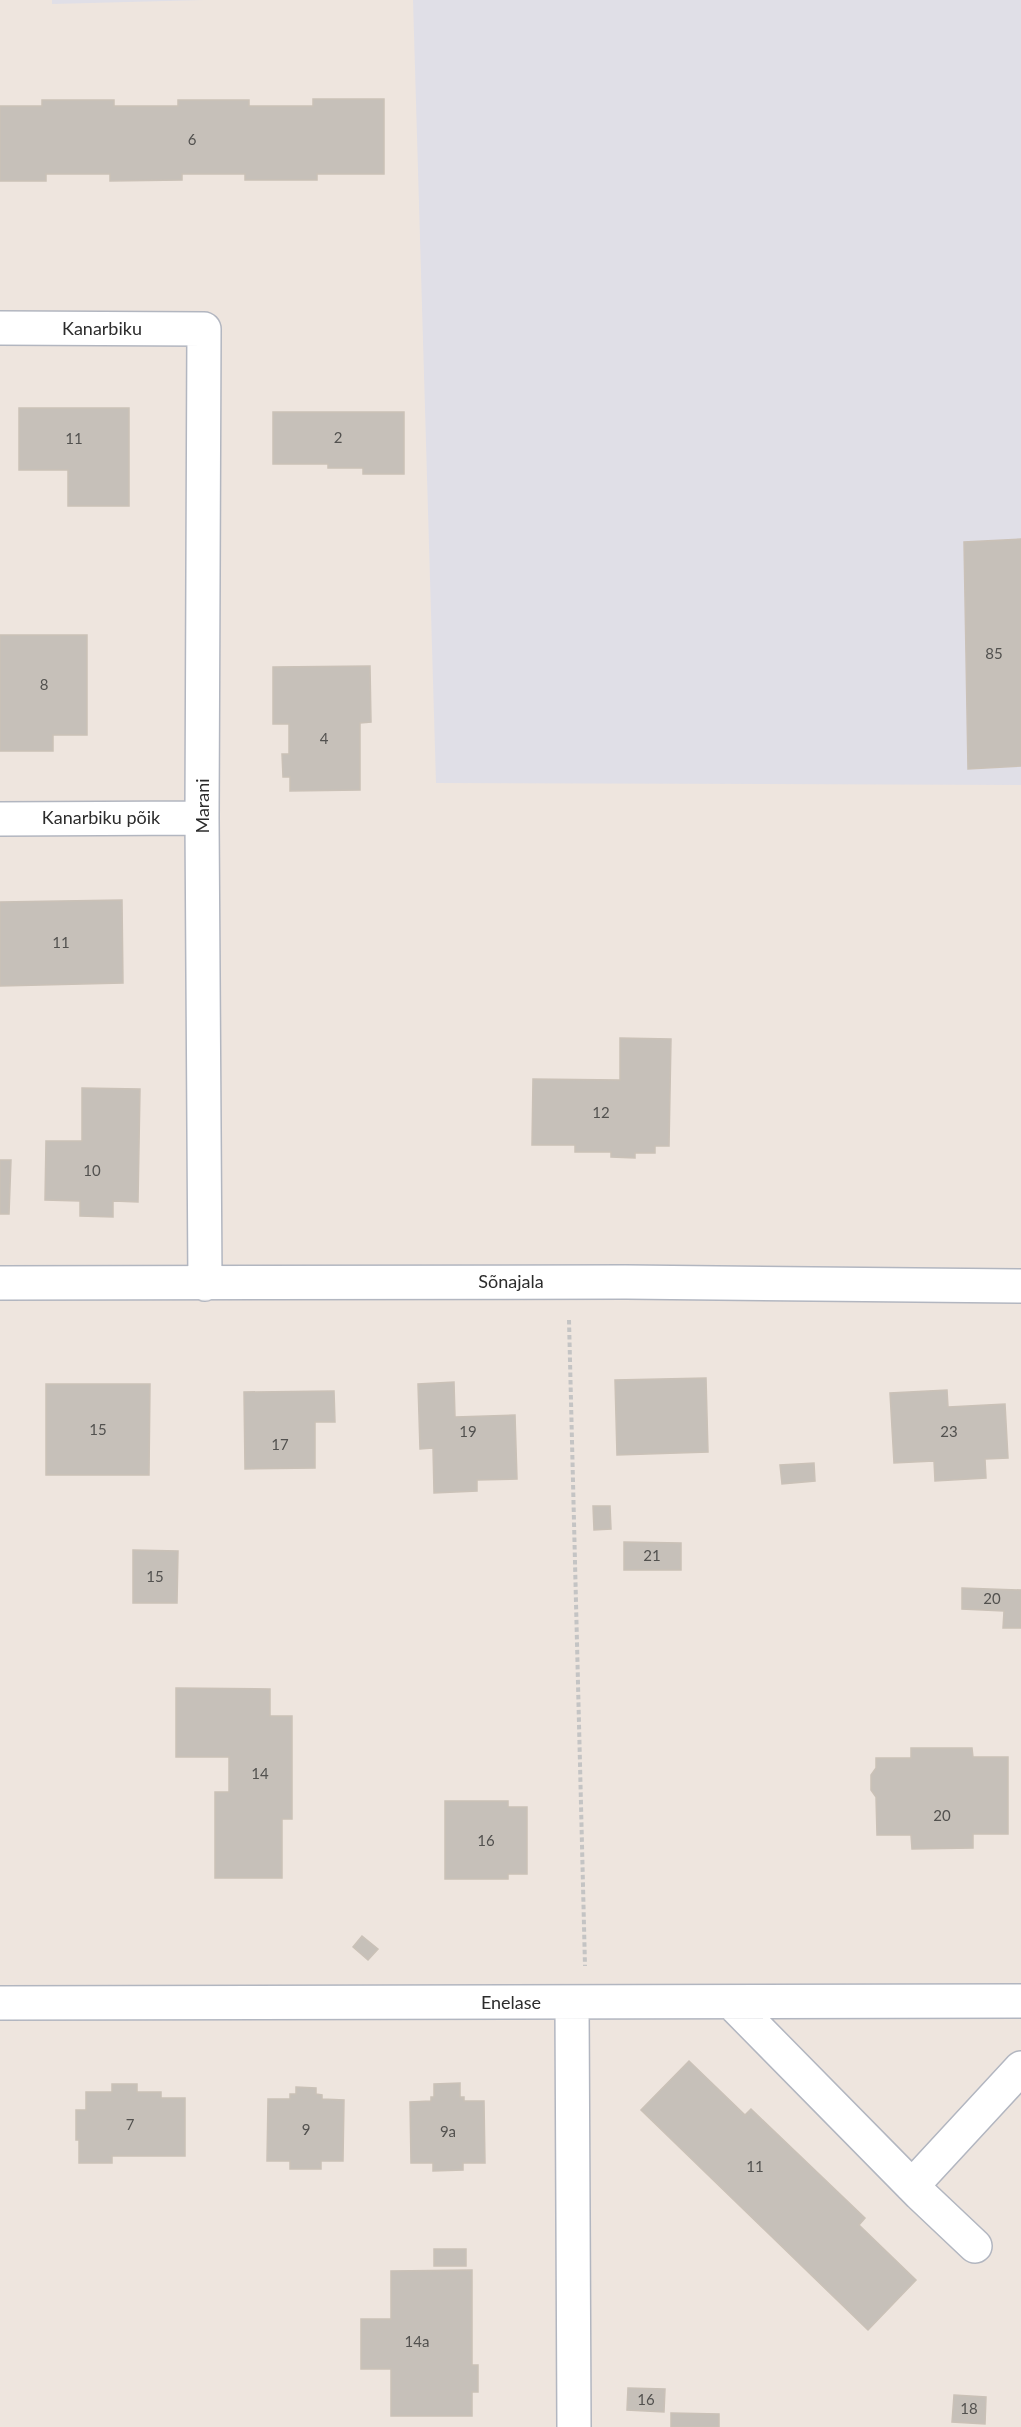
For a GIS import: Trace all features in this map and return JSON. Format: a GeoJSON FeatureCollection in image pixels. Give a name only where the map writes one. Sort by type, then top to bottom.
{"type":"FeatureCollection","features":[{"type":"Feature","properties":{"kind":"street","name":"Kanarbiku"},"geometry":{"type":"LineString","coordinates":[[0,328],[204,329]]}},
{"type":"Feature","properties":{"kind":"street","name":"Marani"},"geometry":{"type":"LineString","coordinates":[[204,329],[202,818],[205,1284]]}},
{"type":"Feature","properties":{"kind":"street","name":"Kanarbiku põik"},"geometry":{"type":"LineString","coordinates":[[0,819],[202,818]]}},
{"type":"Feature","properties":{"kind":"street","name":"Sõnajala"},"geometry":{"type":"LineString","coordinates":[[0,1283],[568,1282],[1021,1287]]}},
{"type":"Feature","properties":{"kind":"street","name":"Enelase"},"geometry":{"type":"LineString","coordinates":[[0,2003],[1021,2001]]}},
{"type":"Feature","properties":{"kind":"street"},"geometry":{"type":"LineString","coordinates":[[730,2002],[912,2186],[975,2246]]}},
{"type":"Feature","properties":{"kind":"street"},"geometry":{"type":"LineString","coordinates":[[574,2427],[579,2003]]}},
{"type":"Feature","properties":{"kind":"street"},"geometry":{"type":"LineString","coordinates":[[912,2186],[1021,2068]]}},
{"type":"Feature","properties":{"kind":"path"},"geometry":{"type":"LineString","coordinates":[[568,1282],[579,2003]]}},
{"type":"Feature","properties":{"kind":"shaded area"},"geometry":{"type":"Polygon","coordinates":[[[52,0],[204,0],[52,4],[52,0]]]}},
{"type":"Feature","properties":{"kind":"shaded area"},"geometry":{"type":"Polygon","coordinates":[[[413,0],[1021,0],[1021,785],[436,783],[413,0]]]}},
{"type":"Feature","properties":{"kind":"building"},"geometry":{"type":"Polygon","coordinates":[[[313,99],[384,99],[384,174],[317,174],[317,180],[245,180],[245,174],[182,174],[182,180],[110,181],[110,174],[46,174],[46,181],[0,181],[0,106],[42,106],[42,100],[114,100],[114,106],[178,106],[178,100],[249,100],[249,106],[313,106],[313,99]]]}},
{"type":"Feature","properties":{"kind":"building"},"geometry":{"type":"Polygon","coordinates":[[[19,408],[129,408],[129,506],[68,506],[68,470],[19,470],[19,408]]]}},
{"type":"Feature","properties":{"kind":"building"},"geometry":{"type":"Polygon","coordinates":[[[273,412],[404,412],[404,474],[363,474],[363,468],[328,468],[328,464],[273,464],[273,412]]]}},
{"type":"Feature","properties":{"kind":"building"},"geometry":{"type":"Polygon","coordinates":[[[1021,539],[1021,766],[968,769],[964,542],[1021,539]]]}},
{"type":"Feature","properties":{"kind":"building"},"geometry":{"type":"Polygon","coordinates":[[[0,635],[87,635],[87,735],[53,735],[53,751],[0,751],[0,635]]]}},
{"type":"Feature","properties":{"kind":"building"},"geometry":{"type":"Polygon","coordinates":[[[370,666],[371,722],[360,723],[360,790],[290,791],[290,777],[283,777],[282,754],[289,754],[289,724],[273,724],[273,667],[370,666]]]}},
{"type":"Feature","properties":{"kind":"building"},"geometry":{"type":"Polygon","coordinates":[[[122,900],[123,983],[0,986],[0,902],[122,900]]]}},
{"type":"Feature","properties":{"kind":"building"},"geometry":{"type":"Polygon","coordinates":[[[620,1038],[671,1039],[669,1146],[655,1146],[655,1153],[635,1153],[635,1158],[611,1157],[611,1152],[575,1152],[575,1145],[532,1145],[533,1079],[620,1080],[620,1038]]]}},
{"type":"Feature","properties":{"kind":"building"},"geometry":{"type":"Polygon","coordinates":[[[82,1088],[140,1089],[138,1202],[113,1201],[113,1217],[80,1216],[80,1201],[45,1200],[46,1141],[82,1141],[82,1088]]]}},
{"type":"Feature","properties":{"kind":"building"},"geometry":{"type":"Polygon","coordinates":[[[0,1160],[11,1160],[9,1214],[0,1214],[0,1160]]]}},
{"type":"Feature","properties":{"kind":"building"},"geometry":{"type":"Polygon","coordinates":[[[706,1378],[708,1452],[617,1455],[615,1380],[706,1378]]]}},
{"type":"Feature","properties":{"kind":"building"},"geometry":{"type":"Polygon","coordinates":[[[454,1382],[455,1417],[515,1415],[517,1479],[477,1480],[477,1491],[434,1493],[433,1448],[420,1449],[418,1384],[454,1382]]]}},
{"type":"Feature","properties":{"kind":"building"},"geometry":{"type":"Polygon","coordinates":[[[46,1384],[150,1384],[149,1475],[46,1475],[46,1384]]]}},
{"type":"Feature","properties":{"kind":"building"},"geometry":{"type":"Polygon","coordinates":[[[947,1390],[948,1407],[1005,1404],[1008,1458],[985,1459],[986,1478],[935,1481],[934,1461],[894,1463],[890,1393],[947,1390]]]}},
{"type":"Feature","properties":{"kind":"building"},"geometry":{"type":"Polygon","coordinates":[[[334,1391],[335,1422],[315,1422],[315,1468],[245,1469],[244,1392],[334,1391]]]}},
{"type":"Feature","properties":{"kind":"building"},"geometry":{"type":"Polygon","coordinates":[[[814,1463],[815,1481],[782,1484],[780,1465],[814,1463]]]}},
{"type":"Feature","properties":{"kind":"building"},"geometry":{"type":"Polygon","coordinates":[[[593,1506],[610,1506],[611,1529],[594,1530],[593,1506]]]}},
{"type":"Feature","properties":{"kind":"building"},"geometry":{"type":"Polygon","coordinates":[[[624,1542],[681,1543],[681,1570],[624,1570],[624,1542]]]}},
{"type":"Feature","properties":{"kind":"building"},"geometry":{"type":"Polygon","coordinates":[[[133,1550],[178,1551],[177,1603],[133,1603],[133,1550]]]}},
{"type":"Feature","properties":{"kind":"building"},"geometry":{"type":"Polygon","coordinates":[[[962,1588],[1021,1590],[1021,1628],[1003,1628],[1004,1611],[962,1609],[962,1588]]]}},
{"type":"Feature","properties":{"kind":"building"},"geometry":{"type":"Polygon","coordinates":[[[176,1688],[270,1689],[270,1716],[292,1716],[292,1819],[282,1819],[282,1878],[215,1878],[215,1792],[229,1792],[229,1757],[176,1757],[176,1688]]]}},
{"type":"Feature","properties":{"kind":"building"},"geometry":{"type":"Polygon","coordinates":[[[911,1748],[972,1748],[973,1757],[1008,1757],[1008,1834],[973,1834],[973,1848],[912,1849],[911,1835],[877,1835],[876,1797],[871,1790],[871,1775],[876,1768],[876,1758],[911,1758],[911,1748]]]}},
{"type":"Feature","properties":{"kind":"building"},"geometry":{"type":"Polygon","coordinates":[[[445,1801],[508,1801],[508,1807],[527,1807],[527,1874],[508,1874],[508,1879],[445,1879],[445,1801]]]}},
{"type":"Feature","properties":{"kind":"building"},"geometry":{"type":"Polygon","coordinates":[[[362,1936],[378,1949],[368,1960],[353,1947],[362,1936]]]}},
{"type":"Feature","properties":{"kind":"building"},"geometry":{"type":"Polygon","coordinates":[[[689,2061],[745,2115],[751,2109],[865,2218],[859,2225],[916,2280],[868,2330],[641,2110],[689,2061]]]}},
{"type":"Feature","properties":{"kind":"building"},"geometry":{"type":"Polygon","coordinates":[[[460,2083],[460,2097],[464,2097],[464,2101],[484,2101],[485,2163],[463,2163],[463,2170],[433,2171],[433,2163],[411,2163],[410,2102],[431,2101],[431,2097],[434,2097],[434,2084],[460,2083]]]}},
{"type":"Feature","properties":{"kind":"building"},"geometry":{"type":"Polygon","coordinates":[[[112,2084],[137,2084],[137,2092],[161,2092],[161,2098],[185,2098],[185,2156],[112,2156],[112,2163],[79,2163],[76,2110],[86,2110],[86,2092],[112,2092],[112,2084]]]}},
{"type":"Feature","properties":{"kind":"building"},"geometry":{"type":"Polygon","coordinates":[[[296,2087],[316,2088],[316,2094],[322,2095],[322,2099],[344,2100],[343,2161],[321,2161],[321,2169],[290,2169],[290,2161],[267,2161],[268,2099],[290,2099],[290,2094],[296,2094],[296,2087]]]}},
{"type":"Feature","properties":{"kind":"building"},"geometry":{"type":"Polygon","coordinates":[[[434,2249],[466,2249],[466,2266],[434,2266],[434,2249]]]}},
{"type":"Feature","properties":{"kind":"building"},"geometry":{"type":"Polygon","coordinates":[[[472,2270],[472,2365],[478,2365],[478,2392],[472,2392],[472,2416],[391,2416],[391,2369],[361,2369],[361,2319],[391,2319],[391,2271],[472,2270]]]}},
{"type":"Feature","properties":{"kind":"building"},"geometry":{"type":"Polygon","coordinates":[[[628,2388],[665,2389],[664,2412],[627,2410],[628,2388]]]}},
{"type":"Feature","properties":{"kind":"building"},"geometry":{"type":"Polygon","coordinates":[[[954,2395],[986,2397],[985,2424],[952,2422],[954,2395]]]}},
{"type":"Feature","properties":{"kind":"building"},"geometry":{"type":"Polygon","coordinates":[[[671,2413],[719,2414],[719,2427],[671,2427],[671,2413]]]}}]}
